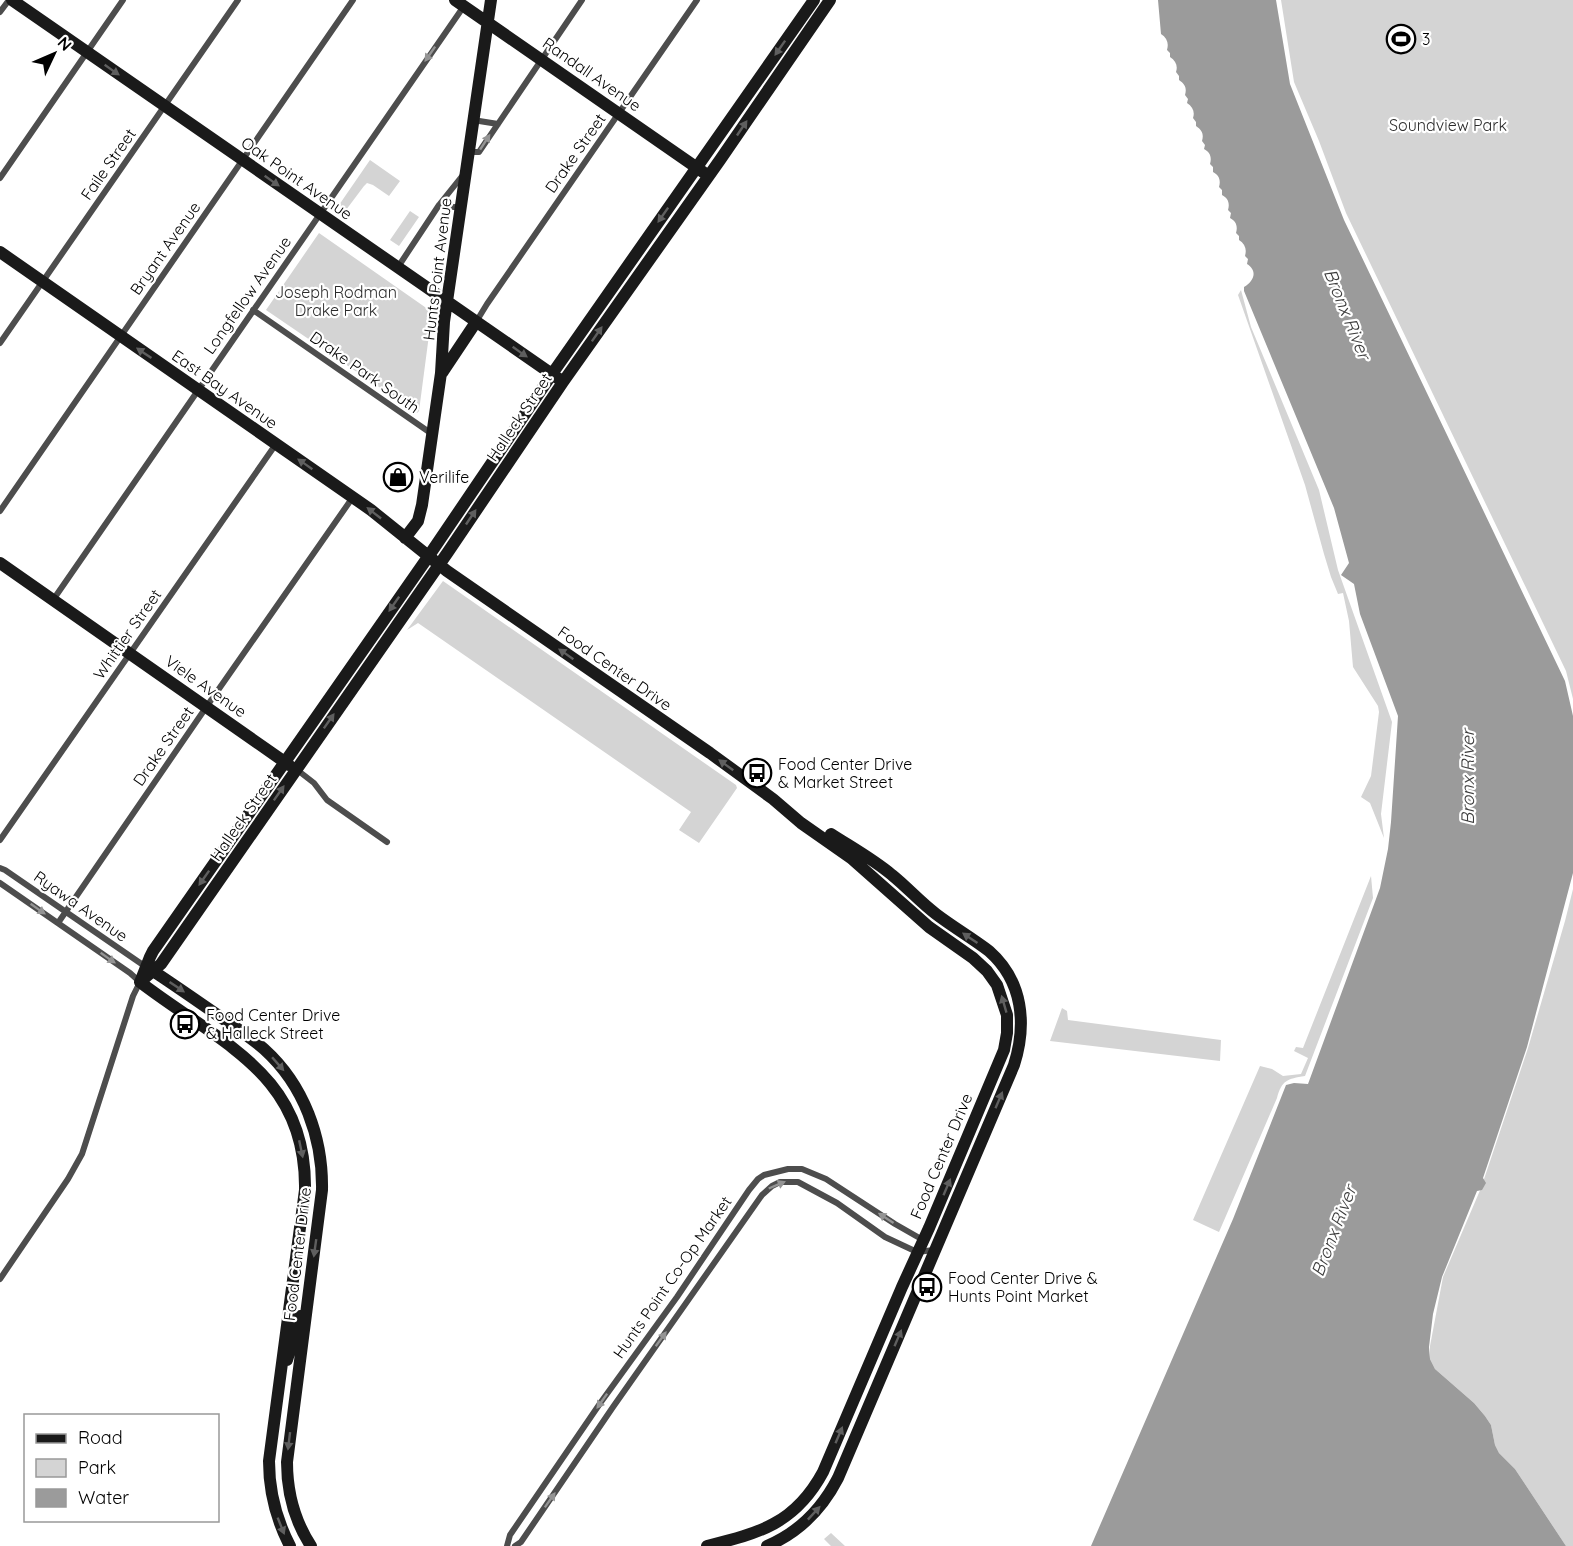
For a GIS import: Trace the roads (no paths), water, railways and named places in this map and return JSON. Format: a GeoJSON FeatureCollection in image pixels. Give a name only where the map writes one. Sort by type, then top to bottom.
{"type":"FeatureCollection","features":[{"type":"Feature","properties":{"kind":"main road","name":"Oak Point Avenue"},"geometry":{"type":"LineString","coordinates":[[10,0],[563,382]]}},
{"type":"Feature","properties":{"kind":"main road","name":"Hunts Point Avenue"},"geometry":{"type":"LineString","coordinates":[[405,537],[418,521],[422,505],[441,374],[444,322],[491,0]]}},
{"type":"Feature","properties":{"kind":"main road","name":"Halleck Street"},"geometry":{"type":"LineString","coordinates":[[150,969],[153,951],[814,0]]}},
{"type":"Feature","properties":{"kind":"main road","name":"Halleck Street"},"geometry":{"type":"LineString","coordinates":[[150,969],[161,964],[830,0]]}},
{"type":"Feature","properties":{"kind":"main road","name":"Randall Avenue"},"geometry":{"type":"LineString","coordinates":[[460,3],[709,176]]}},
{"type":"Feature","properties":{"kind":"main road","name":"East Bay Avenue"},"geometry":{"type":"LineString","coordinates":[[0,252],[353,497],[428,556]]}},
{"type":"Feature","properties":{"kind":"main road"},"geometry":{"type":"LineString","coordinates":[[441,374],[476,322]]}},
{"type":"Feature","properties":{"kind":"main road","name":"Food Center Drive"},"geometry":{"type":"LineString","coordinates":[[428,556],[710,753],[864,868],[929,927],[981,964],[993,978],[1005,1005],[1007,1033],[1004,1050],[820,1478],[809,1495],[790,1513],[770,1527],[706,1546]]}},
{"type":"Feature","properties":{"kind":"main road","name":"Viele Avenue"},"geometry":{"type":"LineString","coordinates":[[0,563],[296,769]]}},
{"type":"Feature","properties":{"kind":"main road","name":"Food Center Drive"},"geometry":{"type":"LineString","coordinates":[[767,1546],[789,1535],[810,1518],[833,1488],[1014,1065],[1020,1046],[1022,1026],[1017,995],[1010,979],[988,951],[935,914],[891,874],[866,856],[806,817],[773,799]]}},
{"type":"Feature","properties":{"kind":"main road"},"geometry":{"type":"LineString","coordinates":[[141,982],[150,969]]}},
{"type":"Feature","properties":{"kind":"main road","name":"Food Center Drive"},"geometry":{"type":"LineString","coordinates":[[150,969],[265,1050],[286,1073],[303,1100],[315,1129],[323,1175],[321,1206],[287,1462],[291,1502],[311,1546]]}},
{"type":"Feature","properties":{"kind":"main road","name":"Food Center Drive"},"geometry":{"type":"LineString","coordinates":[[141,982],[253,1063],[280,1096],[298,1134],[304,1161],[305,1190],[269,1461],[273,1505],[290,1546]]}},
{"type":"Feature","properties":{"kind":"main road"},"geometry":{"type":"LineString","coordinates":[[962,1186],[966,1159],[976,1134],[984,1098]]}},
{"type":"Feature","properties":{"kind":"main road"},"geometry":{"type":"LineString","coordinates":[[278,1389],[311,1278]]}},
{"type":"Feature","properties":{"kind":"street"},"geometry":{"type":"LineString","coordinates":[[0,12],[10,0]]}},
{"type":"Feature","properties":{"kind":"street"},"geometry":{"type":"LineString","coordinates":[[0,178],[123,0]]}},
{"type":"Feature","properties":{"kind":"street","name":"Faile Street"},"geometry":{"type":"LineString","coordinates":[[0,343],[238,0]]}},
{"type":"Feature","properties":{"kind":"street","name":"Bryant Avenue"},"geometry":{"type":"LineString","coordinates":[[0,511],[353,0]]}},
{"type":"Feature","properties":{"kind":"street"},"geometry":{"type":"LineString","coordinates":[[469,152],[479,152],[582,0]]}},
{"type":"Feature","properties":{"kind":"street","name":"Drake Street"},"geometry":{"type":"LineString","coordinates":[[476,322],[697,0]]}},
{"type":"Feature","properties":{"kind":"street","name":"Longfellow Avenue"},"geometry":{"type":"LineString","coordinates":[[53,600],[319,214],[460,3]]}},
{"type":"Feature","properties":{"kind":"street"},"geometry":{"type":"LineString","coordinates":[[473,120],[498,124]]}},
{"type":"Feature","properties":{"kind":"street"},"geometry":{"type":"LineString","coordinates":[[398,268],[439,205],[466,171]]}},
{"type":"Feature","properties":{"kind":"street"},"geometry":{"type":"LineString","coordinates":[[439,205],[461,208]]}},
{"type":"Feature","properties":{"kind":"street","name":"Drake Park South"},"geometry":{"type":"LineString","coordinates":[[253,310],[432,434]]}},
{"type":"Feature","properties":{"kind":"street","name":"Whittier Street"},"geometry":{"type":"LineString","coordinates":[[0,840],[276,444]]}},
{"type":"Feature","properties":{"kind":"street","name":"Drake Street"},"geometry":{"type":"LineString","coordinates":[[58,923],[353,497]]}},
{"type":"Feature","properties":{"kind":"street","name":"Viele Avenue"},"geometry":{"type":"LineString","coordinates":[[296,769],[314,783],[327,800],[387,842]]}},
{"type":"Feature","properties":{"kind":"street","name":"Ryawa Avenue"},"geometry":{"type":"LineString","coordinates":[[0,868],[150,969]]}},
{"type":"Feature","properties":{"kind":"street","name":"Ryawa Avenue"},"geometry":{"type":"LineString","coordinates":[[0,883],[141,982]]}},
{"type":"Feature","properties":{"kind":"street"},"geometry":{"type":"LineString","coordinates":[[0,1279],[68,1179],[82,1154],[133,996],[141,982]]}},
{"type":"Feature","properties":{"kind":"street","name":"Hunts Point Co-Op Market"},"geometry":{"type":"LineString","coordinates":[[507,1546],[510,1535],[758,1179],[771,1172],[795,1168],[815,1173],[923,1240]]}},
{"type":"Feature","properties":{"kind":"street","name":"Hunts Point Co-Op Market"},"geometry":{"type":"LineString","coordinates":[[515,1546],[521,1542],[762,1195],[772,1186],[780,1182],[798,1182],[837,1203],[885,1237],[917,1252]]}},
{"type":"Feature","properties":{"kind":"street"},"geometry":{"type":"LineString","coordinates":[[917,1252],[935,1250]]}},
{"type":"Feature","properties":{"kind":"water","name":"Bronx River"},"geometry":{"type":"Polygon","coordinates":[[[1158,0],[1276,0],[1290,84],[1344,220],[1565,681],[1573,716],[1573,873],[1527,1047],[1483,1178],[1486,1183],[1482,1190],[1477,1191],[1442,1277],[1433,1314],[1429,1347],[1430,1359],[1435,1369],[1474,1403],[1485,1416],[1491,1425],[1499,1453],[1515,1469],[1566,1546],[1091,1546],[1233,1219],[1286,1085],[1308,1084],[1380,888],[1391,822],[1398,716],[1360,614],[1354,584],[1341,575],[1349,563],[1334,508],[1244,291],[1244,287],[1250,282],[1254,273],[1247,264],[1246,249],[1236,233],[1236,224],[1230,218],[1229,203],[1222,195],[1219,178],[1213,172],[1210,164],[1210,155],[1204,149],[1202,132],[1196,126],[1193,110],[1187,103],[1185,86],[1179,80],[1176,64],[1167,50],[1167,41],[1161,34],[1158,0]]]}},
{"type":"Feature","properties":{"kind":"place","name":"3"},"geometry":{"type":"Point","coordinates":[1401,39]}},
{"type":"Feature","properties":{"kind":"place","name":"Verilife"},"geometry":{"type":"Point","coordinates":[398,477]}},
{"type":"Feature","properties":{"kind":"place","name":"Food Center Drive & Market Street"},"geometry":{"type":"Point","coordinates":[757,773]}},
{"type":"Feature","properties":{"kind":"place","name":"Food Center Drive & Halleck Street"},"geometry":{"type":"Point","coordinates":[185,1024]}},
{"type":"Feature","properties":{"kind":"place","name":"Food Center Drive & Hunts Point Market"},"geometry":{"type":"Point","coordinates":[927,1287]}},
{"type":"Feature","properties":{"kind":"park label","name":"Soundview Park"},"geometry":{"type":"Point","coordinates":[1448,125]}},
{"type":"Feature","properties":{"kind":"park label","name":"Joseph Rodman Drake Park"},"geometry":{"type":"Point","coordinates":[336,301]}}]}
